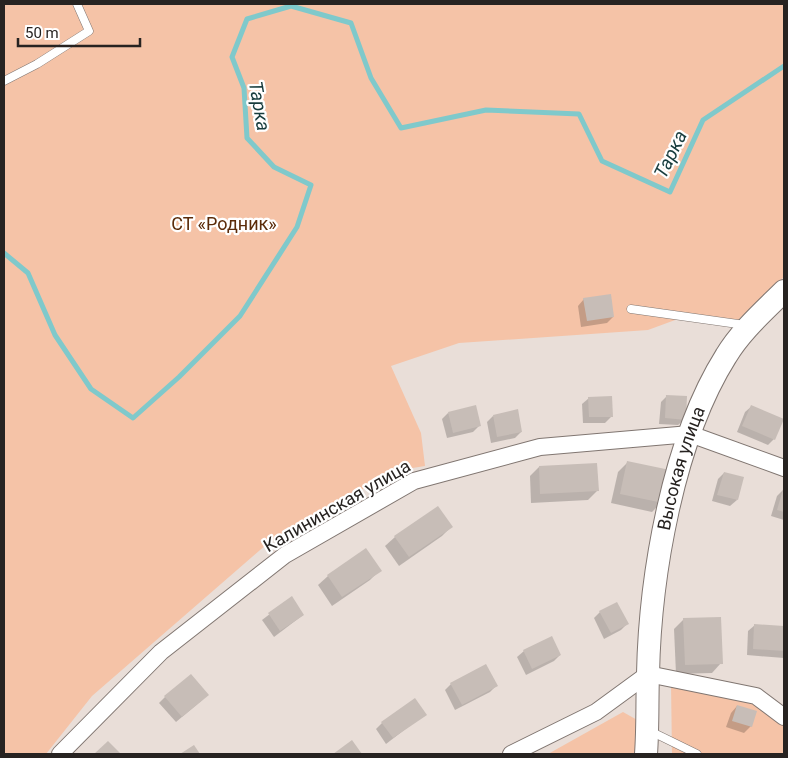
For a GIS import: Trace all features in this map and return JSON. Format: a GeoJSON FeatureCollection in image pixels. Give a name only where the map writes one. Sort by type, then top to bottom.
{"type":"FeatureCollection","features":[{"type":"Feature","properties":{"kind":"street","name":"Высокая улица"},"geometry":{"type":"LineString","coordinates":[[646,754],[648,674],[658,556],[690,434],[726,356],[750,326],[784,291]]}},
{"type":"Feature","properties":{"kind":"street","name":"Калининская улица"},"geometry":{"type":"LineString","coordinates":[[60,754],[161,652],[285,555],[414,481],[540,447],[690,434],[784,468]]}},
{"type":"Feature","properties":{"kind":"street"},"geometry":{"type":"LineString","coordinates":[[511,754],[596,712],[648,674],[756,696],[784,717]]}},
{"type":"Feature","properties":{"kind":"lane"},"geometry":{"type":"LineString","coordinates":[[4,82],[37,64],[89,31],[77,4]]}},
{"type":"Feature","properties":{"kind":"lane"},"geometry":{"type":"LineString","coordinates":[[631,309],[750,326]]}},
{"type":"Feature","properties":{"kind":"lane"},"geometry":{"type":"LineString","coordinates":[[648,730],[697,754]]}},
{"type":"Feature","properties":{"kind":"green space","name":"СТ «Родник»"},"geometry":{"type":"Polygon","coordinates":[[[4,4],[784,4],[784,277],[735,323],[686,316],[648,330],[459,343],[391,366],[421,433],[425,466],[394,471],[267,544],[92,696],[46,754],[4,754],[4,4]]]}},
{"type":"Feature","properties":{"kind":"green space"},"geometry":{"type":"Polygon","coordinates":[[[671,684],[763,706],[784,723],[784,754],[672,754],[671,684]]]}},
{"type":"Feature","properties":{"kind":"green space"},"geometry":{"type":"Polygon","coordinates":[[[623,712],[639,721],[636,754],[548,754],[623,712]]]}},
{"type":"Feature","properties":{"kind":"building"},"geometry":{"type":"Polygon","coordinates":[[[611,294],[614,317],[587,321],[583,298],[611,294]]]}},
{"type":"Feature","properties":{"kind":"building"},"geometry":{"type":"Polygon","coordinates":[[[666,395],[687,396],[686,420],[665,418],[666,395]]]}},
{"type":"Feature","properties":{"kind":"building"},"geometry":{"type":"Polygon","coordinates":[[[612,396],[613,417],[589,417],[588,397],[612,396]]]}},
{"type":"Feature","properties":{"kind":"building"},"geometry":{"type":"Polygon","coordinates":[[[476,405],[481,426],[453,433],[448,412],[476,405]]]}},
{"type":"Feature","properties":{"kind":"building"},"geometry":{"type":"Polygon","coordinates":[[[751,405],[784,419],[775,440],[742,426],[751,405]]]}},
{"type":"Feature","properties":{"kind":"building"},"geometry":{"type":"Polygon","coordinates":[[[518,409],[522,432],[497,437],[493,415],[518,409]]]}},
{"type":"Feature","properties":{"kind":"building"},"geometry":{"type":"Polygon","coordinates":[[[627,461],[670,470],[663,503],[620,494],[627,461]]]}},
{"type":"Feature","properties":{"kind":"building"},"geometry":{"type":"Polygon","coordinates":[[[597,463],[599,491],[540,494],[539,466],[597,463]]]}},
{"type":"Feature","properties":{"kind":"building"},"geometry":{"type":"Polygon","coordinates":[[[724,472],[744,477],[738,500],[717,495],[724,472]]]}},
{"type":"Feature","properties":{"kind":"building"},"geometry":{"type":"Polygon","coordinates":[[[784,486],[784,512],[777,510],[784,486]]]}},
{"type":"Feature","properties":{"kind":"building"},"geometry":{"type":"Polygon","coordinates":[[[438,506],[453,527],[409,557],[394,536],[438,506]]]}},
{"type":"Feature","properties":{"kind":"building"},"geometry":{"type":"Polygon","coordinates":[[[366,548],[382,571],[342,597],[327,575],[366,548]]]}},
{"type":"Feature","properties":{"kind":"building"},"geometry":{"type":"Polygon","coordinates":[[[292,596],[304,615],[280,631],[268,613],[292,596]]]}},
{"type":"Feature","properties":{"kind":"building"},"geometry":{"type":"Polygon","coordinates":[[[617,602],[629,624],[611,633],[599,611],[617,602]]]}},
{"type":"Feature","properties":{"kind":"building"},"geometry":{"type":"Polygon","coordinates":[[[721,617],[723,664],[685,665],[683,618],[721,617]]]}},
{"type":"Feature","properties":{"kind":"building"},"geometry":{"type":"Polygon","coordinates":[[[754,624],[784,626],[784,651],[753,649],[754,624]]]}},
{"type":"Feature","properties":{"kind":"building"},"geometry":{"type":"Polygon","coordinates":[[[552,636],[561,655],[532,669],[523,650],[552,636]]]}},
{"type":"Feature","properties":{"kind":"building"},"geometry":{"type":"Polygon","coordinates":[[[486,664],[498,686],[462,705],[450,683],[486,664]]]}},
{"type":"Feature","properties":{"kind":"building"},"geometry":{"type":"Polygon","coordinates":[[[191,674],[209,695],[182,717],[164,696],[191,674]]]}},
{"type":"Feature","properties":{"kind":"building"},"geometry":{"type":"Polygon","coordinates":[[[415,698],[427,715],[393,738],[381,722],[415,698]]]}},
{"type":"Feature","properties":{"kind":"building"},"geometry":{"type":"Polygon","coordinates":[[[737,705],[757,711],[752,727],[732,721],[737,705]]]}},
{"type":"Feature","properties":{"kind":"building"},"geometry":{"type":"Polygon","coordinates":[[[352,740],[362,754],[333,754],[352,740]]]}},
{"type":"Feature","properties":{"kind":"building"},"geometry":{"type":"Polygon","coordinates":[[[108,741],[121,754],[94,754],[108,741]]]}},
{"type":"Feature","properties":{"kind":"building"},"geometry":{"type":"Polygon","coordinates":[[[194,745],[200,754],[180,754],[194,745]]]}},
{"type":"Feature","properties":{"kind":"waterway","name":"Тарка"},"geometry":{"type":"LineString","coordinates":[[4,253],[28,273],[55,335],[91,389],[133,418],[179,377],[240,316],[297,227],[311,185],[274,167],[247,138],[244,88],[232,57],[247,19],[291,6],[351,23],[371,78],[401,128],[486,110],[579,114],[602,161],[670,192],[703,120],[784,66]]}}]}
